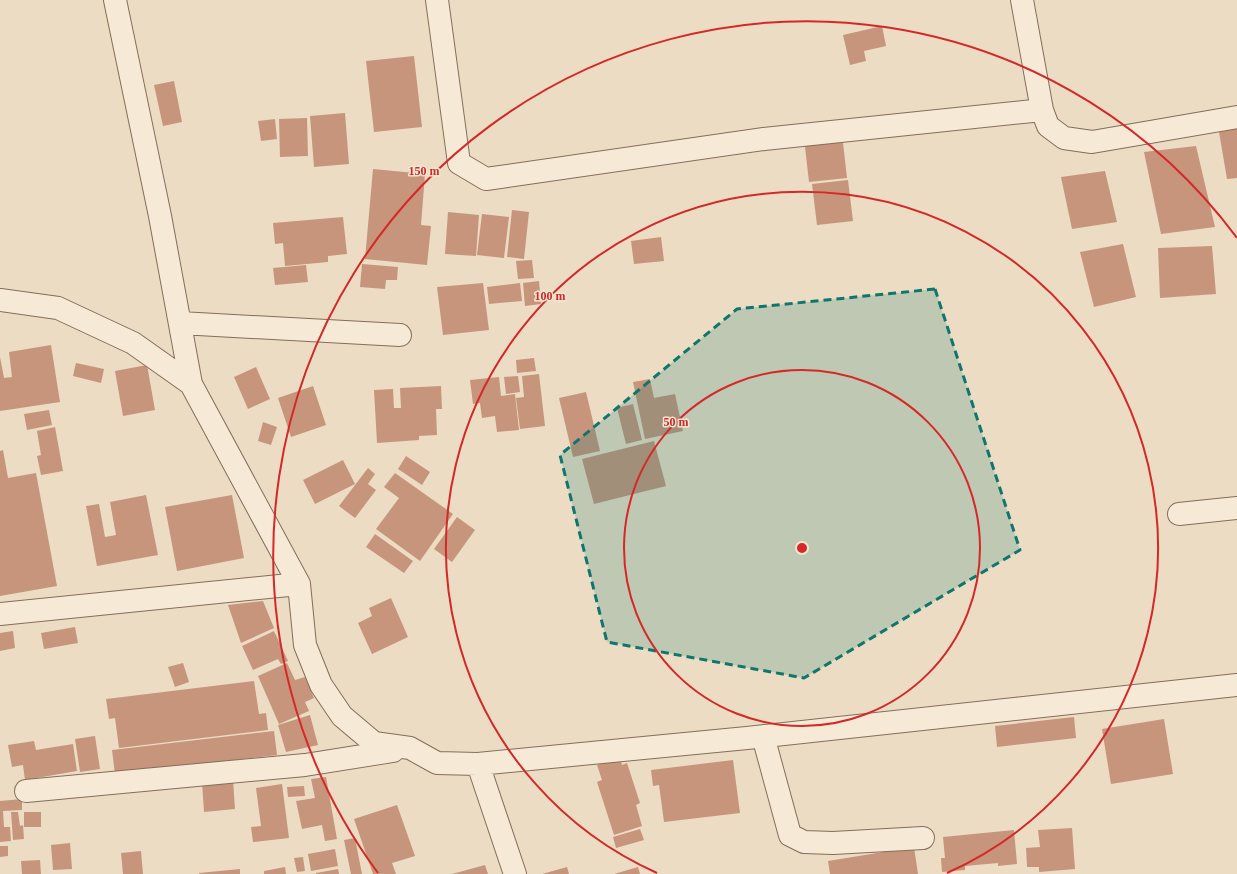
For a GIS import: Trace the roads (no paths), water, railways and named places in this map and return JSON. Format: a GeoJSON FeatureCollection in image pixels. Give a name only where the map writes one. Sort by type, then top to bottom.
{"type":"FeatureCollection","features":[{"type":"Feature","properties":{"kind":"street"},"geometry":{"type":"LineString","coordinates":[[115,0],[160,216],[191,384],[300,584],[305,645],[321,685],[342,716],[374,743],[410,748],[437,763],[478,764],[763,736],[1237,685]]}},
{"type":"Feature","properties":{"kind":"street"},"geometry":{"type":"LineString","coordinates":[[437,0],[458,163],[486,179],[764,139],[1042,110]]}},
{"type":"Feature","properties":{"kind":"street"},"geometry":{"type":"LineString","coordinates":[[1022,0],[1042,110],[1048,126],[1064,138],[1092,142],[1237,117]]}},
{"type":"Feature","properties":{"kind":"street"},"geometry":{"type":"LineString","coordinates":[[0,300],[58,308],[133,343],[191,384]]}},
{"type":"Feature","properties":{"kind":"street"},"geometry":{"type":"LineString","coordinates":[[180,324],[400,334]]}},
{"type":"Feature","properties":{"kind":"street"},"geometry":{"type":"LineString","coordinates":[[1179,514],[1237,508]]}},
{"type":"Feature","properties":{"kind":"street"},"geometry":{"type":"LineString","coordinates":[[0,614],[300,584]]}},
{"type":"Feature","properties":{"kind":"street"},"geometry":{"type":"LineString","coordinates":[[763,736],[790,835],[804,842],[833,843],[923,838]]}},
{"type":"Feature","properties":{"kind":"street"},"geometry":{"type":"LineString","coordinates":[[26,791],[305,765],[410,748]]}},
{"type":"Feature","properties":{"kind":"street"},"geometry":{"type":"LineString","coordinates":[[478,764],[515,874]]}}]}
